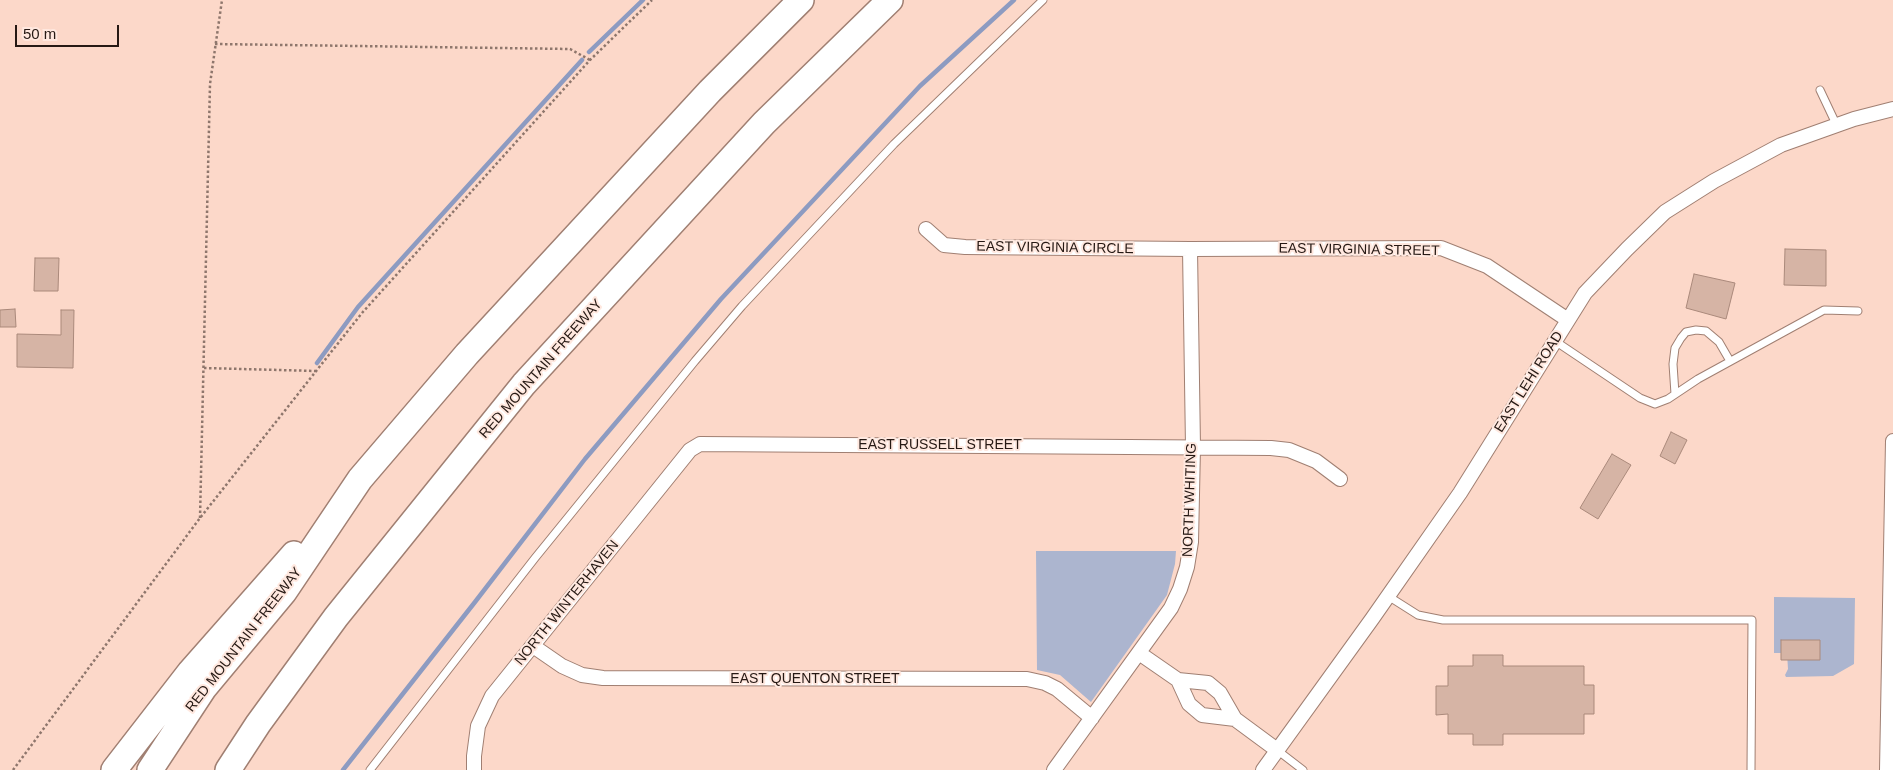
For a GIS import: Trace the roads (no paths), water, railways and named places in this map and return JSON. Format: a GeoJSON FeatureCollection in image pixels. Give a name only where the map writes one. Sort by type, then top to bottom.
{"type":"FeatureCollection","features":[{"type":"Feature","properties":{"kind":"highway","name":"RED MOUNTAIN FREEWAY"},"geometry":{"type":"LineString","coordinates":[[150,770],[204,688],[284,592],[360,479],[467,354],[710,90],[802,0]]}},
{"type":"Feature","properties":{"kind":"highway","name":"RED MOUNTAIN FREEWAY"},"geometry":{"type":"LineString","coordinates":[[228,770],[258,724],[336,616],[524,384],[764,123],[890,0]]}},
{"type":"Feature","properties":{"kind":"highway"},"geometry":{"type":"LineString","coordinates":[[114,770],[190,672],[360,479]]}},
{"type":"Feature","properties":{"kind":"street","name":"EAST LEHI ROAD"},"geometry":{"type":"LineString","coordinates":[[1262,770],[1460,493],[1585,293],[1627,249],[1665,212],[1781,145],[1854,119],[1893,109]]}},
{"type":"Feature","properties":{"kind":"street","name":"EAST VIRGINIA CIRCLE"},"geometry":{"type":"LineString","coordinates":[[926,229],[944,245],[965,247],[1190,249]]}},
{"type":"Feature","properties":{"kind":"street","name":"EAST VIRGINIA STREET"},"geometry":{"type":"LineString","coordinates":[[1190,249],[1441,248],[1487,266],[1568,320]]}},
{"type":"Feature","properties":{"kind":"street","name":"NORTH WHITING"},"geometry":{"type":"LineString","coordinates":[[1054,770],[1171,608],[1187,567],[1191,542],[1193,447],[1190,249]]}},
{"type":"Feature","properties":{"kind":"street"},"geometry":{"type":"LineString","coordinates":[[1887,770],[1893,441]]}},
{"type":"Feature","properties":{"kind":"street","name":"EAST RUSSELL STREET"},"geometry":{"type":"LineString","coordinates":[[690,450],[700,444],[717,443],[1271,448],[1289,450],[1316,461],[1340,479]]}},
{"type":"Feature","properties":{"kind":"street","name":"NORTH WINTERHAVEN"},"geometry":{"type":"LineString","coordinates":[[474,770],[478,726],[492,696],[690,450]]}},
{"type":"Feature","properties":{"kind":"street","name":"EAST QUENTON STREET"},"geometry":{"type":"LineString","coordinates":[[533,646],[562,666],[582,675],[603,678],[1027,679],[1045,683],[1057,689],[1092,718]]}},
{"type":"Feature","properties":{"kind":"street"},"geometry":{"type":"LineString","coordinates":[[1139,653],[1178,680],[1208,683],[1220,693],[1234,719],[1277,750]]}},
{"type":"Feature","properties":{"kind":"street"},"geometry":{"type":"LineString","coordinates":[[1178,680],[1189,704],[1202,715],[1234,719]]}},
{"type":"Feature","properties":{"kind":"lane"},"geometry":{"type":"LineString","coordinates":[[370,770],[535,558],[694,361],[742,306],[900,138],[1043,0]]}},
{"type":"Feature","properties":{"kind":"lane"},"geometry":{"type":"LineString","coordinates":[[1820,90],[1837,126]]}},
{"type":"Feature","properties":{"kind":"lane"},"geometry":{"type":"LineString","coordinates":[[1554,341],[1640,398],[1655,404],[1668,399],[1698,379],[1824,310],[1858,311]]}},
{"type":"Feature","properties":{"kind":"lane"},"geometry":{"type":"LineString","coordinates":[[1676,394],[1673,364],[1676,348],[1686,332],[1706,331],[1719,342],[1730,361]]}},
{"type":"Feature","properties":{"kind":"lane"},"geometry":{"type":"LineString","coordinates":[[1388,596],[1418,615],[1443,620],[1752,620],[1751,770]]}},
{"type":"Feature","properties":{"kind":"lane"},"geometry":{"type":"LineString","coordinates":[[1277,750],[1303,770]]}},
{"type":"Feature","properties":{"kind":"waterway"},"geometry":{"type":"LineString","coordinates":[[589,52],[643,0]]}},
{"type":"Feature","properties":{"kind":"waterway"},"geometry":{"type":"LineString","coordinates":[[343,770],[585,459],[721,299],[920,86],[1014,0]]}},
{"type":"Feature","properties":{"kind":"waterway"},"geometry":{"type":"LineString","coordinates":[[317,363],[358,307],[582,60]]}}]}
